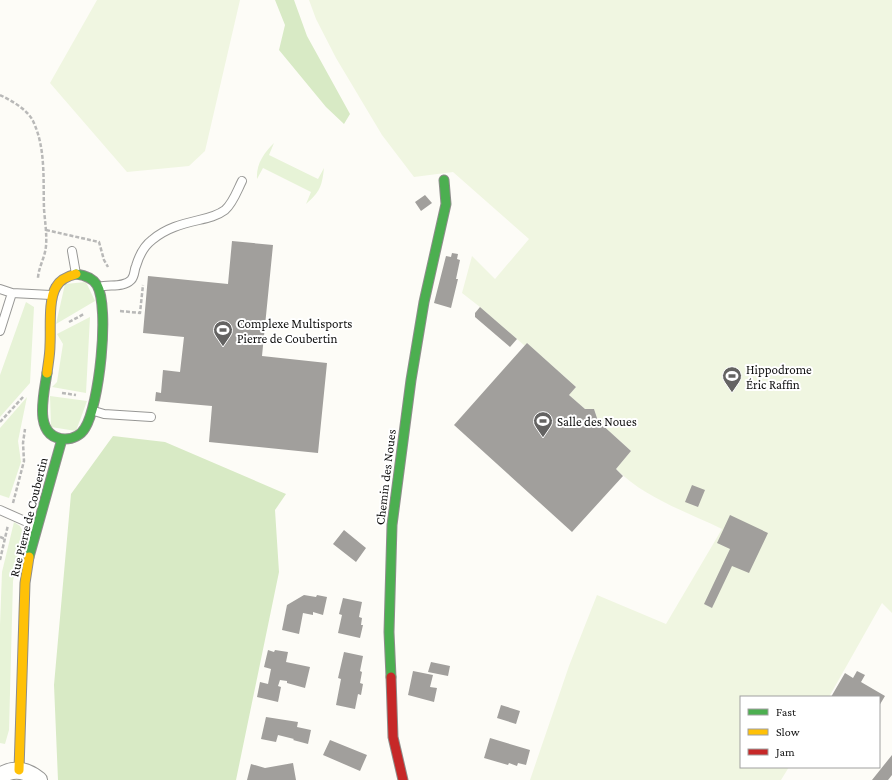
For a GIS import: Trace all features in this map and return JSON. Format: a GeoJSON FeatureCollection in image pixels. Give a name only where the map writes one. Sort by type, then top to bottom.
{"type":"FeatureCollection","features":[{"type":"Feature","properties":{"kind":"street","name":"Chemin des Noues"},"geometry":{"type":"LineString","coordinates":[[403,780],[392,737],[389,632],[392,525],[411,380],[424,302],[446,204],[444,180]]}},
{"type":"Feature","properties":{"kind":"street"},"geometry":{"type":"LineString","coordinates":[[76,274],[89,277],[98,287],[102,306],[102,357],[92,410],[88,423],[78,436],[70,439],[62,439],[49,434],[44,427],[43,419],[44,396],[50,354],[52,296],[54,288],[60,280],[67,276],[76,274]]}},
{"type":"Feature","properties":{"kind":"street","name":"Rue Pierre de Coubertin"},"geometry":{"type":"LineString","coordinates":[[19,770],[25,583],[30,552],[62,439]]}},
{"type":"Feature","properties":{"kind":"street"},"geometry":{"type":"LineString","coordinates":[[0,776],[7,772],[19,770],[30,773],[39,780]]}},
{"type":"Feature","properties":{"kind":"lane"},"geometry":{"type":"LineString","coordinates":[[98,287],[104,285],[125,284],[131,280],[144,248],[151,241],[169,228],[215,216],[224,211],[233,200],[242,181]]}},
{"type":"Feature","properties":{"kind":"lane"},"geometry":{"type":"LineString","coordinates":[[72,251],[76,274]]}},
{"type":"Feature","properties":{"kind":"lane"},"geometry":{"type":"LineString","coordinates":[[0,290],[12,293],[52,296]]}},
{"type":"Feature","properties":{"kind":"lane"},"geometry":{"type":"LineString","coordinates":[[0,331],[12,293]]}},
{"type":"Feature","properties":{"kind":"lane"},"geometry":{"type":"LineString","coordinates":[[92,410],[104,414],[151,417]]}},
{"type":"Feature","properties":{"kind":"lane"},"geometry":{"type":"LineString","coordinates":[[0,510],[37,526]]}},
{"type":"Feature","properties":{"kind":"path"},"geometry":{"type":"LineString","coordinates":[[0,94],[22,108],[33,120],[41,143],[46,228],[44,259],[38,275],[38,295]]}},
{"type":"Feature","properties":{"kind":"path"},"geometry":{"type":"LineString","coordinates":[[51,331],[102,306],[114,303],[120,304],[120,312],[140,313],[143,283]]}},
{"type":"Feature","properties":{"kind":"path"},"geometry":{"type":"LineString","coordinates":[[0,560],[24,461],[23,443],[26,423]]}},
{"type":"Feature","properties":{"kind":"path"},"geometry":{"type":"LineString","coordinates":[[0,537],[5,539]]}},
{"type":"Feature","properties":{"kind":"green space"},"geometry":{"type":"Polygon","coordinates":[[[97,0],[240,0],[205,151],[189,166],[127,172],[50,83],[97,0]]]}},
{"type":"Feature","properties":{"kind":"green space"},"geometry":{"type":"Polygon","coordinates":[[[275,0],[294,0],[307,36],[350,114],[344,124],[326,107],[279,50],[285,25],[275,0]]]}},
{"type":"Feature","properties":{"kind":"green space","name":"Hippodrome Éric Raffin"},"geometry":{"type":"Polygon","coordinates":[[[309,0],[892,0],[892,613],[882,603],[830,696],[740,696],[740,768],[788,768],[781,780],[530,780],[569,666],[597,595],[666,624],[722,529],[666,503],[627,479],[616,469],[631,451],[598,421],[594,409],[585,409],[569,395],[576,387],[527,343],[525,346],[462,293],[472,256],[495,279],[529,239],[453,172],[414,177],[382,135],[336,58],[316,19],[309,0]]]}},
{"type":"Feature","properties":{"kind":"green space"},"geometry":{"type":"Polygon","coordinates":[[[274,143],[269,155],[318,179],[324,168],[320,188],[306,204],[311,192],[263,168],[257,179],[261,159],[274,143]]]}},
{"type":"Feature","properties":{"kind":"green space"},"geometry":{"type":"Polygon","coordinates":[[[86,282],[95,301],[56,324],[65,284],[86,282]]]}},
{"type":"Feature","properties":{"kind":"green space"},"geometry":{"type":"Polygon","coordinates":[[[26,302],[34,307],[30,383],[0,417],[0,375],[26,302]]]}},
{"type":"Feature","properties":{"kind":"green space"},"geometry":{"type":"Polygon","coordinates":[[[90,317],[86,393],[52,387],[57,382],[63,344],[57,334],[90,317]]]}},
{"type":"Feature","properties":{"kind":"green space"},"geometry":{"type":"Polygon","coordinates":[[[50,396],[87,401],[76,431],[51,427],[50,396]]]}},
{"type":"Feature","properties":{"kind":"green space"},"geometry":{"type":"Polygon","coordinates":[[[27,397],[18,441],[21,462],[9,498],[0,495],[0,428],[27,397]]]}},
{"type":"Feature","properties":{"kind":"green space"},"geometry":{"type":"Polygon","coordinates":[[[113,436],[165,442],[286,494],[275,510],[279,572],[236,780],[58,780],[54,685],[71,494],[113,436]]]}},
{"type":"Feature","properties":{"kind":"green space"},"geometry":{"type":"Polygon","coordinates":[[[14,522],[20,526],[23,532],[13,581],[9,730],[5,744],[0,743],[0,625],[2,572],[14,522]]]}},
{"type":"Feature","properties":{"kind":"building"},"geometry":{"type":"Polygon","coordinates":[[[425,195],[432,203],[421,211],[415,202],[425,195]]]}},
{"type":"Feature","properties":{"kind":"building","name":"Complexe Multisports Pierre de Coubertin"},"geometry":{"type":"Polygon","coordinates":[[[232,241],[273,245],[262,356],[327,363],[318,453],[209,442],[212,406],[155,401],[156,392],[161,393],[163,370],[180,372],[184,337],[143,333],[148,276],[228,284],[232,241]]]}},
{"type":"Feature","properties":{"kind":"building"},"geometry":{"type":"Polygon","coordinates":[[[452,253],[458,254],[457,259],[460,260],[456,279],[458,279],[451,308],[434,303],[446,256],[451,257],[452,253]]]}},
{"type":"Feature","properties":{"kind":"building"},"geometry":{"type":"Polygon","coordinates":[[[480,307],[517,339],[510,347],[475,317],[475,313],[480,307]]]}},
{"type":"Feature","properties":{"kind":"building","name":"Salle des Noues"},"geometry":{"type":"Polygon","coordinates":[[[527,343],[576,387],[569,395],[585,409],[594,409],[598,421],[631,451],[616,469],[623,476],[572,532],[454,425],[527,343]]]}},
{"type":"Feature","properties":{"kind":"building"},"geometry":{"type":"Polygon","coordinates":[[[692,485],[705,490],[698,507],[685,502],[692,485]]]}},
{"type":"Feature","properties":{"kind":"building"},"geometry":{"type":"Polygon","coordinates":[[[730,515],[768,533],[749,573],[732,566],[712,608],[704,604],[730,549],[717,543],[730,515]]]}},
{"type":"Feature","properties":{"kind":"building"},"geometry":{"type":"Polygon","coordinates":[[[344,530],[366,548],[356,562],[333,544],[344,530]]]}},
{"type":"Feature","properties":{"kind":"building"},"geometry":{"type":"Polygon","coordinates":[[[304,595],[327,597],[323,615],[313,612],[313,615],[303,613],[299,634],[282,630],[287,605],[304,595]]]}},
{"type":"Feature","properties":{"kind":"building"},"geometry":{"type":"Polygon","coordinates":[[[343,598],[362,602],[359,617],[362,618],[361,625],[363,625],[360,638],[338,633],[342,615],[339,614],[343,598]]]}},
{"type":"Feature","properties":{"kind":"building"},"geometry":{"type":"Polygon","coordinates":[[[268,650],[274,652],[275,650],[288,652],[286,662],[310,667],[305,688],[280,680],[278,686],[281,687],[278,702],[257,697],[260,682],[268,684],[271,669],[264,667],[268,650]]]}},
{"type":"Feature","properties":{"kind":"building"},"geometry":{"type":"Polygon","coordinates":[[[344,652],[363,656],[360,671],[362,672],[360,683],[363,684],[361,695],[358,694],[355,709],[336,705],[341,679],[338,678],[344,652]]]}},
{"type":"Feature","properties":{"kind":"building"},"geometry":{"type":"Polygon","coordinates":[[[431,662],[450,666],[448,676],[428,672],[431,662]]]}},
{"type":"Feature","properties":{"kind":"building"},"geometry":{"type":"Polygon","coordinates":[[[413,671],[433,675],[430,687],[437,688],[434,702],[408,695],[413,671]]]}},
{"type":"Feature","properties":{"kind":"building"},"geometry":{"type":"Polygon","coordinates":[[[857,671],[865,675],[861,682],[885,696],[880,704],[880,696],[832,696],[845,673],[853,678],[857,671]]]}},
{"type":"Feature","properties":{"kind":"building"},"geometry":{"type":"Polygon","coordinates":[[[501,705],[520,711],[516,724],[497,718],[501,705]]]}},
{"type":"Feature","properties":{"kind":"building"},"geometry":{"type":"Polygon","coordinates":[[[266,717],[298,722],[297,727],[311,730],[308,744],[278,735],[276,742],[261,739],[266,717]]]}},
{"type":"Feature","properties":{"kind":"building"},"geometry":{"type":"Polygon","coordinates":[[[490,738],[530,750],[526,765],[518,763],[517,766],[509,763],[508,765],[484,758],[490,738]]]}},
{"type":"Feature","properties":{"kind":"building"},"geometry":{"type":"Polygon","coordinates":[[[330,740],[367,755],[360,771],[323,755],[330,740]]]}},
{"type":"Feature","properties":{"kind":"building"},"geometry":{"type":"Polygon","coordinates":[[[892,755],[892,775],[888,780],[872,780],[892,755]]]}},
{"type":"Feature","properties":{"kind":"building"},"geometry":{"type":"Polygon","coordinates":[[[293,763],[296,780],[247,780],[251,764],[265,768],[293,763]]]}},
{"type":"Feature","properties":{"kind":"traffic: fast"},"geometry":{"type":"LineString","coordinates":[[391,677],[389,632],[392,525],[411,380],[424,302],[446,204],[444,180]]}},
{"type":"Feature","properties":{"kind":"traffic: fast"},"geometry":{"type":"LineString","coordinates":[[47,373],[42,414],[48,431],[55,437],[65,439],[79,435],[85,428],[95,400],[101,357],[103,314],[101,297],[97,285],[88,277],[76,274]]}},
{"type":"Feature","properties":{"kind":"traffic: fast"},"geometry":{"type":"LineString","coordinates":[[29,557],[62,439]]}},
{"type":"Feature","properties":{"kind":"traffic: slow"},"geometry":{"type":"LineString","coordinates":[[47,373],[53,293],[62,280],[76,274]]}},
{"type":"Feature","properties":{"kind":"traffic: slow"},"geometry":{"type":"LineString","coordinates":[[19,770],[25,583],[29,557]]}},
{"type":"Feature","properties":{"kind":"traffic: jam"},"geometry":{"type":"LineString","coordinates":[[391,677],[393,737],[403,780]]}},
{"type":"Feature","properties":{"kind":"place","name":"Complexe Multisports Pierre de Coubertin"},"geometry":{"type":"Point","coordinates":[223,347]}},
{"type":"Feature","properties":{"kind":"place","name":"Hippodrome Éric Raffin"},"geometry":{"type":"Point","coordinates":[732,393]}},
{"type":"Feature","properties":{"kind":"place","name":"Salle des Noues"},"geometry":{"type":"Point","coordinates":[543,438]}}]}
